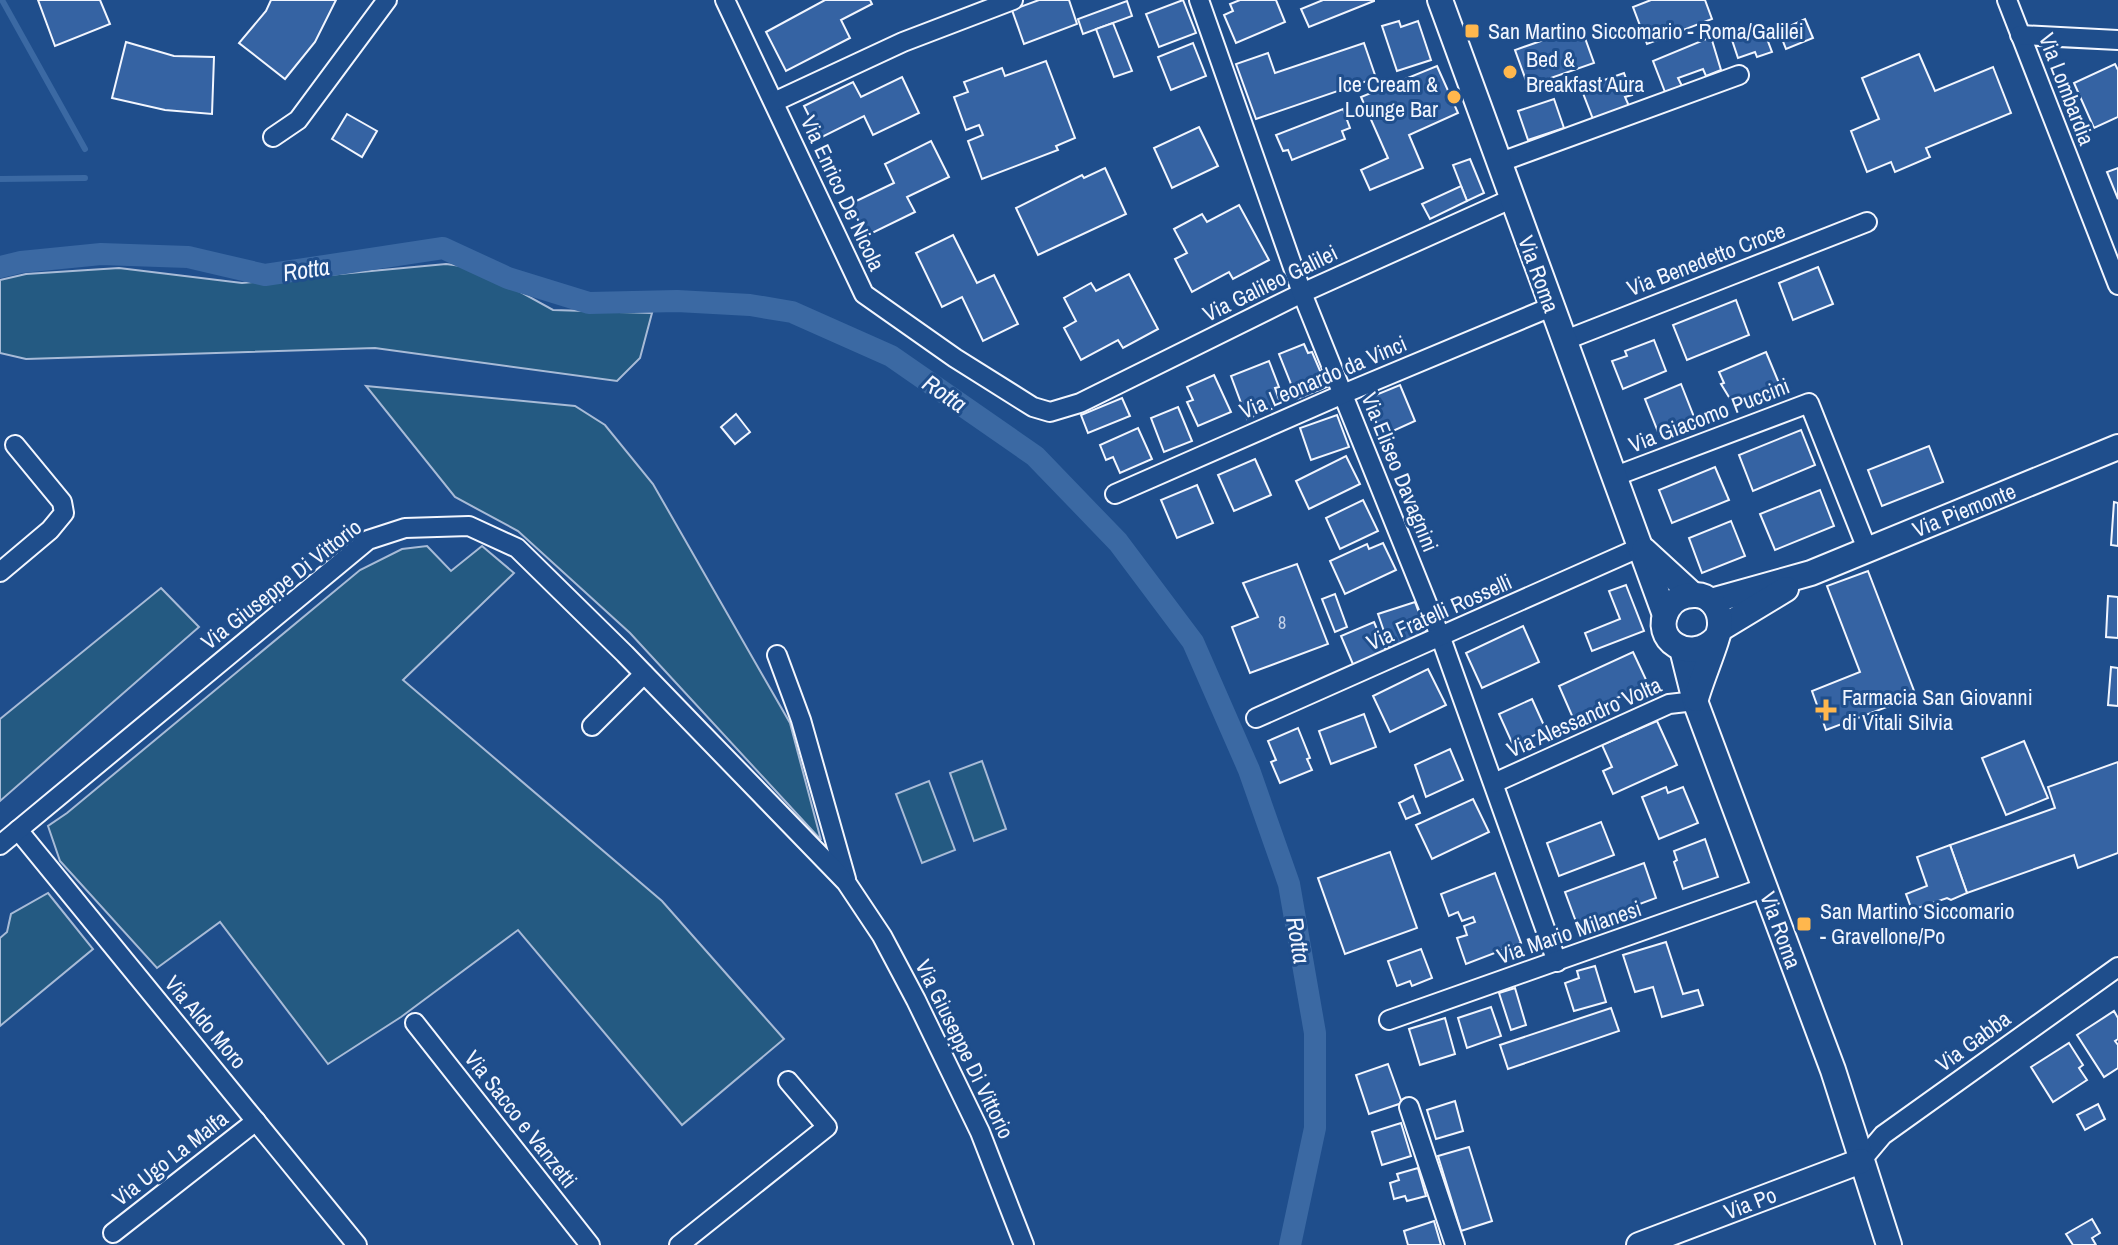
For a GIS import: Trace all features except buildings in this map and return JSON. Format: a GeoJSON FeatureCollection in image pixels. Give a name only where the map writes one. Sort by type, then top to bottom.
{"type":"FeatureCollection","features":[{"type":"Feature","properties":{"kind":"street"},"geometry":{"type":"LineString","coordinates":[[273,137],[298,120],[387,0]]}},
{"type":"Feature","properties":{"kind":"street","name":"Via Enrico De Nicola"},"geometry":{"type":"LineString","coordinates":[[725,0],[864,294],[955,358],[1033,407],[1050,412]]}},
{"type":"Feature","properties":{"kind":"street"},"geometry":{"type":"LineString","coordinates":[[774,102],[903,42],[1013,0]]}},
{"type":"Feature","properties":{"kind":"street","name":"Via Eliseo Davagnini"},"geometry":{"type":"LineString","coordinates":[[1199,0],[1302,293],[1441,638],[1557,962]]}},
{"type":"Feature","properties":{"kind":"street","name":"Via Roma"},"geometry":{"type":"LineString","coordinates":[[1440,0],[1665,615]]}},
{"type":"Feature","properties":{"kind":"street","name":"Via Lombardia"},"geometry":{"type":"LineString","coordinates":[[2007,0],[2118,285]]}},
{"type":"Feature","properties":{"kind":"street"},"geometry":{"type":"LineString","coordinates":[[2020,35],[2118,40]]}},
{"type":"Feature","properties":{"kind":"street"},"geometry":{"type":"LineString","coordinates":[[1498,163],[1739,75]]}},
{"type":"Feature","properties":{"kind":"street","name":"Via Galileo Galilei"},"geometry":{"type":"LineString","coordinates":[[1050,412],[1080,403],[1302,293],[1511,199]]}},
{"type":"Feature","properties":{"kind":"street","name":"Via Benedetto Croce"},"geometry":{"type":"LineString","coordinates":[[1563,341],[1867,222]]}},
{"type":"Feature","properties":{"kind":"street","name":"Via Leonardo da Vinci"},"geometry":{"type":"LineString","coordinates":[[1115,494],[1551,307]]}},
{"type":"Feature","properties":{"kind":"street","name":"Via Giacomo Puccini"},"geometry":{"type":"LineString","coordinates":[[1613,477],[1809,403],[1867,549]]}},
{"type":"Feature","properties":{"kind":"street"},"geometry":{"type":"LineString","coordinates":[[0,572],[50,530],[64,513],[62,502],[15,445]]}},
{"type":"Feature","properties":{"kind":"street","name":"Via Piemonte"},"geometry":{"type":"LineString","coordinates":[[1718,634],[1811,573],[2118,447]]}},
{"type":"Feature","properties":{"kind":"street","name":"Via Giuseppe Di Vittorio"},"geometry":{"type":"LineString","coordinates":[[0,845],[368,540],[405,528],[469,526],[517,548],[846,882],[882,936],[916,1000],[980,1132],[1024,1245]]}},
{"type":"Feature","properties":{"kind":"street","name":"Via Roma"},"geometry":{"type":"LineString","coordinates":[[1641,547],[1702,598]]}},
{"type":"Feature","properties":{"kind":"street","name":"Via Fratelli Rosselli"},"geometry":{"type":"LineString","coordinates":[[1256,718],[1641,547]]}},
{"type":"Feature","properties":{"kind":"street","name":"Via Piemonte"},"geometry":{"type":"LineString","coordinates":[[1702,598],[1811,573]]}},
{"type":"Feature","properties":{"kind":"street"},"geometry":{"type":"LineString","coordinates":[[1695,701],[1718,634],[1719,614],[1702,598],[1675,600],[1665,615],[1666,631],[1675,645],[1682,649],[1701,649],[1718,634]]}},
{"type":"Feature","properties":{"kind":"street","name":"Via Roma"},"geometry":{"type":"LineString","coordinates":[[1682,649],[1695,701],[1833,1070],[1889,1245]]}},
{"type":"Feature","properties":{"kind":"street","name":"Via Giuseppe Di Vittorio"},"geometry":{"type":"LineString","coordinates":[[777,655],[801,720],[846,882]]}},
{"type":"Feature","properties":{"kind":"street"},"geometry":{"type":"LineString","coordinates":[[592,726],[644,674]]}},
{"type":"Feature","properties":{"kind":"street","name":"Via Alessandro Volta"},"geometry":{"type":"LineString","coordinates":[[1494,783],[1669,704],[1695,701]]}},
{"type":"Feature","properties":{"kind":"street","name":"Via Aldo Moro"},"geometry":{"type":"LineString","coordinates":[[18,830],[357,1245]]}},
{"type":"Feature","properties":{"kind":"street","name":"Via Mario Milanesi"},"geometry":{"type":"LineString","coordinates":[[1389,1020],[1766,887]]}},
{"type":"Feature","properties":{"kind":"street","name":"Via Gabba"},"geometry":{"type":"LineString","coordinates":[[1861,1161],[1883,1135],[2118,967]]}},
{"type":"Feature","properties":{"kind":"street","name":"Via Sacco e Vanzetti"},"geometry":{"type":"LineString","coordinates":[[415,1023],[590,1245]]}},
{"type":"Feature","properties":{"kind":"street"},"geometry":{"type":"LineString","coordinates":[[679,1245],[827,1127],[788,1081]]}},
{"type":"Feature","properties":{"kind":"street"},"geometry":{"type":"LineString","coordinates":[[1409,1107],[1455,1245]]}},
{"type":"Feature","properties":{"kind":"street","name":"Via Ugo La Malfa"},"geometry":{"type":"LineString","coordinates":[[113,1233],[256,1121]]}},
{"type":"Feature","properties":{"kind":"street","name":"Via Po"},"geometry":{"type":"LineString","coordinates":[[1639,1245],[1861,1161]]}},
{"type":"Feature","properties":{"kind":"shaded area"},"geometry":{"type":"Polygon","coordinates":[[[446,264],[477,268],[553,310],[652,313],[640,358],[617,381],[375,348],[26,359],[0,353],[0,280],[26,274],[119,268],[242,283],[446,264]]]}},
{"type":"Feature","properties":{"kind":"shaded area"},"geometry":{"type":"Polygon","coordinates":[[[366,386],[575,406],[605,425],[653,484],[790,723],[821,840],[630,633],[518,531],[455,497],[366,386]]]}},
{"type":"Feature","properties":{"kind":"shaded area"},"geometry":{"type":"Polygon","coordinates":[[[427,546],[451,571],[482,546],[514,573],[403,680],[662,901],[784,1039],[682,1125],[518,930],[401,1017],[328,1064],[220,922],[157,968],[60,861],[48,826],[360,570],[402,549],[427,546]]]}},
{"type":"Feature","properties":{"kind":"shaded area"},"geometry":{"type":"Polygon","coordinates":[[[161,588],[199,627],[0,801],[0,719],[161,588]]]}},
{"type":"Feature","properties":{"kind":"shaded area"},"geometry":{"type":"Polygon","coordinates":[[[982,761],[1006,829],[974,841],[950,773],[982,761]]]}},
{"type":"Feature","properties":{"kind":"shaded area"},"geometry":{"type":"Polygon","coordinates":[[[929,781],[955,850],[922,863],[896,794],[929,781]]]}},
{"type":"Feature","properties":{"kind":"shaded area"},"geometry":{"type":"Polygon","coordinates":[[[48,893],[93,949],[0,1026],[0,938],[7,932],[11,914],[48,893]]]}},
{"type":"Feature","properties":{"kind":"waterway"},"geometry":{"type":"LineString","coordinates":[[2,0],[85,149]]}},
{"type":"Feature","properties":{"kind":"waterway"},"geometry":{"type":"LineString","coordinates":[[0,179],[85,178]]}},
{"type":"Feature","properties":{"kind":"waterway","name":"Rotta"},"geometry":{"type":"LineString","coordinates":[[0,267],[101,254],[188,257],[265,275],[443,248],[508,278],[589,303],[677,301],[750,305],[792,312],[891,356],[1035,456],[1118,542],[1193,642],[1249,770],[1289,884],[1315,1033],[1315,1128],[1290,1245]]}},
{"type":"Feature","properties":{"kind":"place","name":"San Martino Siccomario - Roma/Galilei"},"geometry":{"type":"Point","coordinates":[1472,31]}},
{"type":"Feature","properties":{"kind":"place","name":"Bed & Breakfast Aura"},"geometry":{"type":"Point","coordinates":[1510,72]}},
{"type":"Feature","properties":{"kind":"place","name":"Ice Cream & Lounge Bar"},"geometry":{"type":"Point","coordinates":[1454,97]}},
{"type":"Feature","properties":{"kind":"place","name":"Farmacia San Giovanni di Vitali Silvia"},"geometry":{"type":"Point","coordinates":[1826,710]}},
{"type":"Feature","properties":{"kind":"place","name":"San Martino Siccomario - Gravellone/Po"},"geometry":{"type":"Point","coordinates":[1804,924]}}]}
